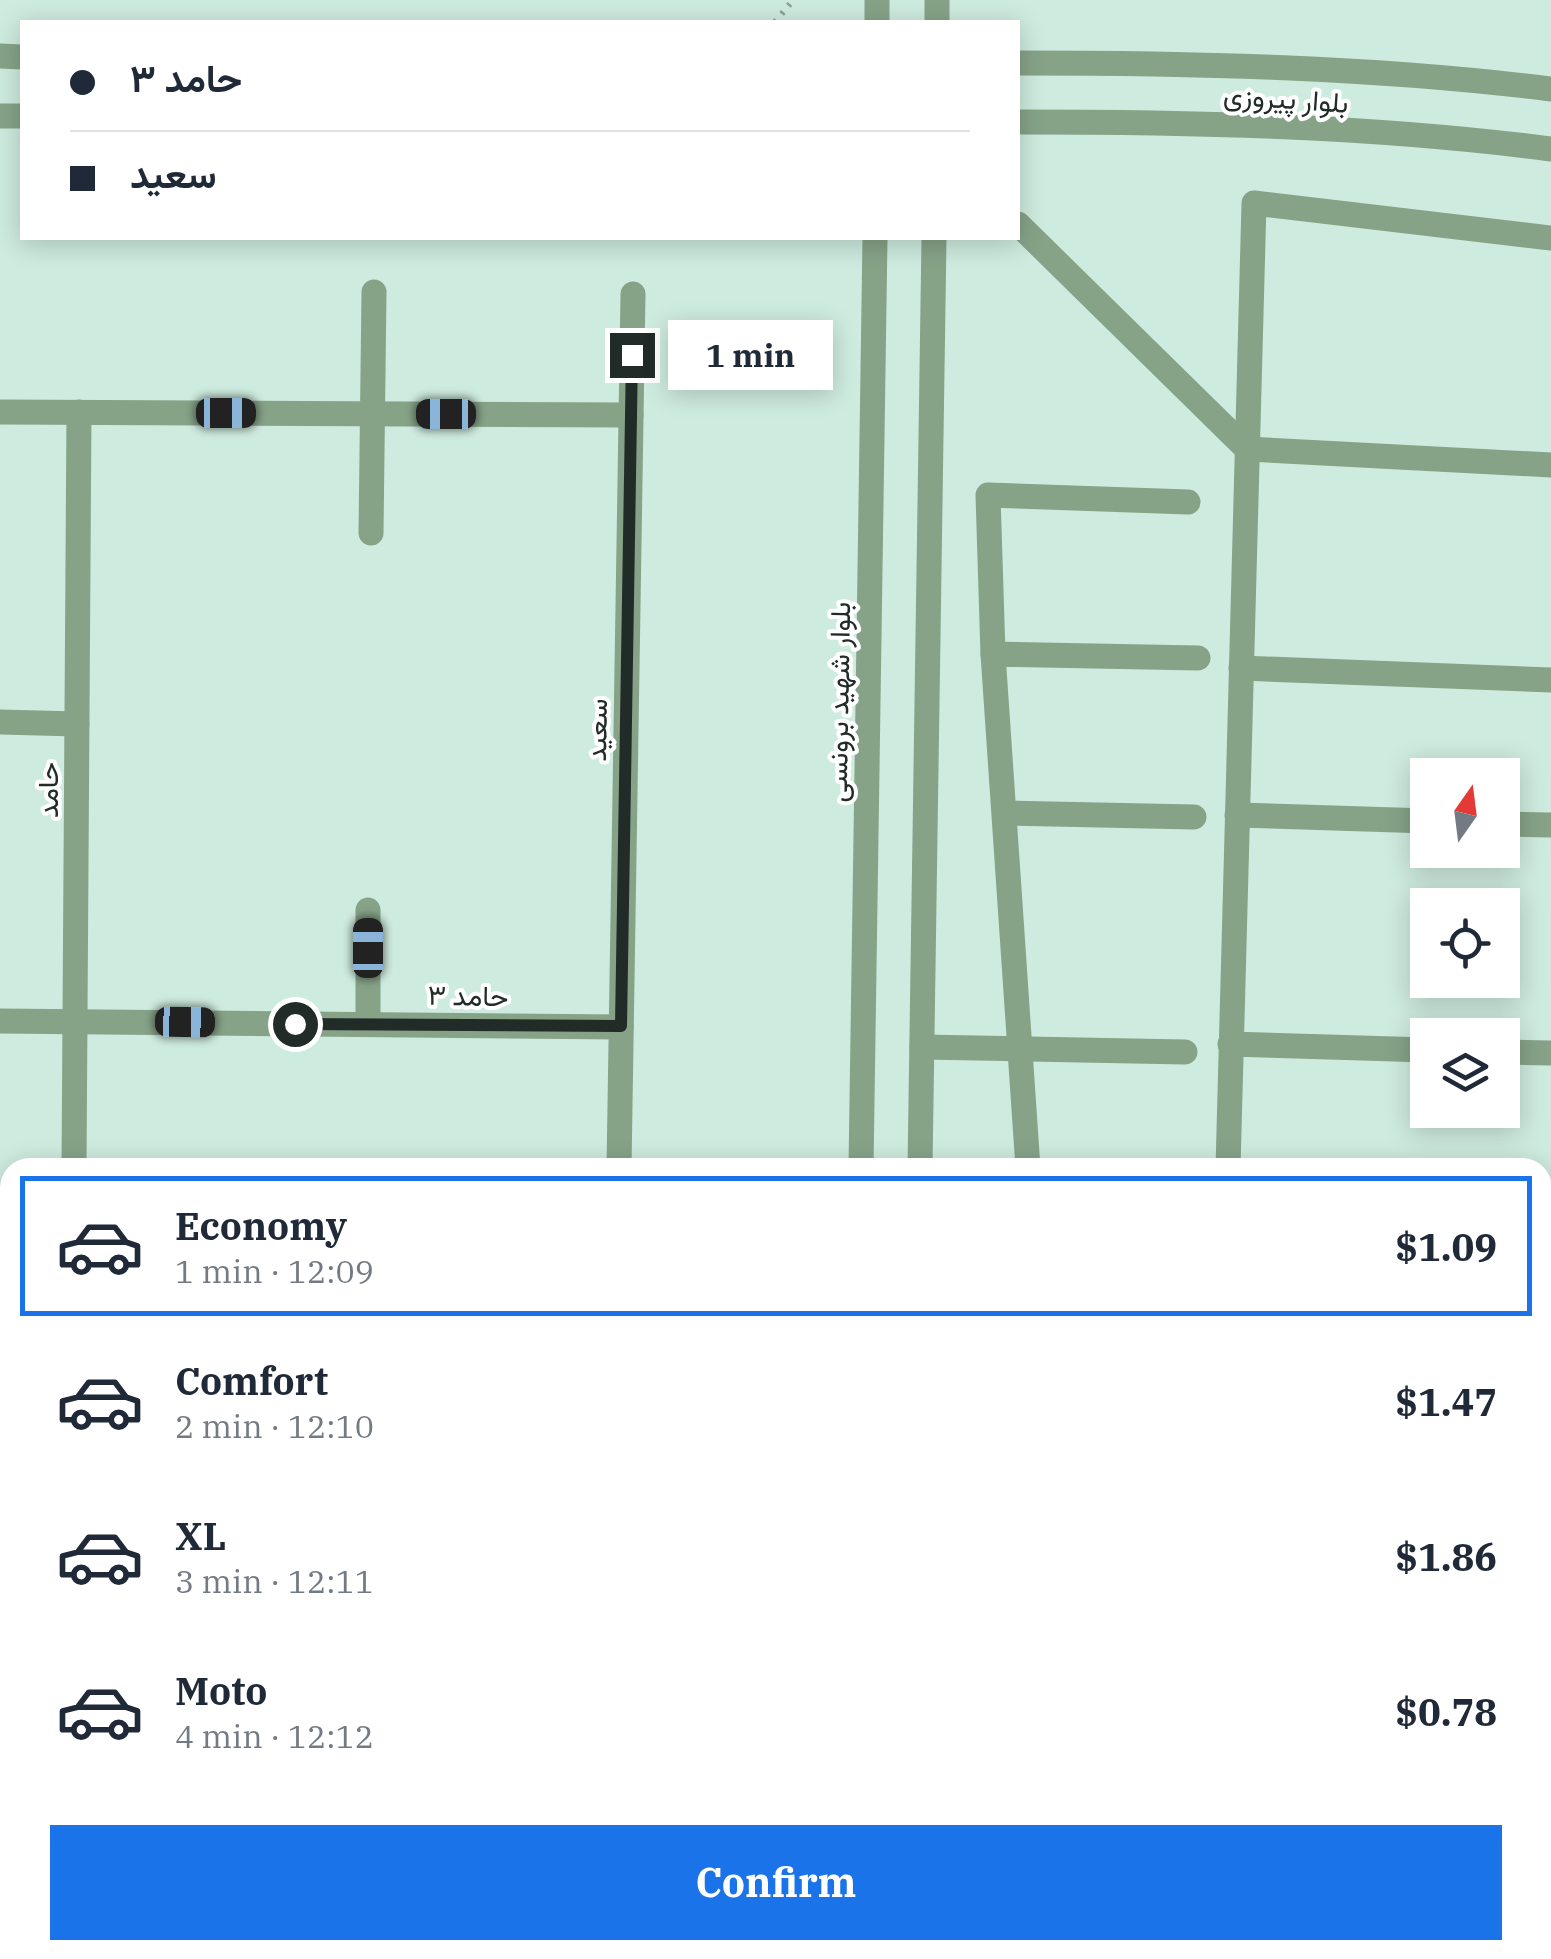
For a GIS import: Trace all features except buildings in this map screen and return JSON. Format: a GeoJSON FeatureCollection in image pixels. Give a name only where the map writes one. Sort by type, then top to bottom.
{"type":"FeatureCollection","features":[{"type":"Feature","properties":{"kind":"street","name":"بلوار پیروزی"},"geometry":{"type":"LineString","coordinates":[[1020,63],[1194,63],[1483,80],[1551,90]]}},
{"type":"Feature","properties":{"kind":"street","name":"بلوار پیروزی"},"geometry":{"type":"LineString","coordinates":[[1020,122],[1192,122],[1477,139],[1551,149]]}},
{"type":"Feature","properties":{"kind":"street"},"geometry":{"type":"LineString","coordinates":[[1228,1158],[1254,204],[1551,238]]}},
{"type":"Feature","properties":{"kind":"street"},"geometry":{"type":"LineString","coordinates":[[1020,226],[1248,449],[1551,466]]}},
{"type":"Feature","properties":{"kind":"street","name":"بلوار شهید برونسی"},"geometry":{"type":"LineString","coordinates":[[861,1158],[874,240]]}},
{"type":"Feature","properties":{"kind":"street"},"geometry":{"type":"LineString","coordinates":[[920,1158],[934,240]]}},
{"type":"Feature","properties":{"kind":"street"},"geometry":{"type":"LineString","coordinates":[[371,532],[374,292]]}},
{"type":"Feature","properties":{"kind":"street","name":"سعید"},"geometry":{"type":"LineString","coordinates":[[619,1158],[633,294]]}},
{"type":"Feature","properties":{"kind":"street"},"geometry":{"type":"LineString","coordinates":[[0,412],[631,415]]}},
{"type":"Feature","properties":{"kind":"street","name":"حامد"},"geometry":{"type":"LineString","coordinates":[[74,1158],[79,412]]}},
{"type":"Feature","properties":{"kind":"street"},"geometry":{"type":"LineString","coordinates":[[1027,1158],[993,654],[988,495],[1188,502]]}},
{"type":"Feature","properties":{"kind":"street"},"geometry":{"type":"LineString","coordinates":[[993,654],[1198,658]]}},
{"type":"Feature","properties":{"kind":"street"},"geometry":{"type":"LineString","coordinates":[[1241,668],[1551,680]]}},
{"type":"Feature","properties":{"kind":"street"},"geometry":{"type":"LineString","coordinates":[[0,722],[77,724]]}},
{"type":"Feature","properties":{"kind":"street"},"geometry":{"type":"LineString","coordinates":[[1006,813],[1194,817]]}},
{"type":"Feature","properties":{"kind":"street"},"geometry":{"type":"LineString","coordinates":[[1237,815],[1410,820]]}},
{"type":"Feature","properties":{"kind":"street"},"geometry":{"type":"LineString","coordinates":[[1520,824],[1551,825]]}},
{"type":"Feature","properties":{"kind":"street"},"geometry":{"type":"LineString","coordinates":[[368,910],[368,1024]]}},
{"type":"Feature","properties":{"kind":"street","name":"حامد ۳"},"geometry":{"type":"LineString","coordinates":[[0,1020],[621,1026]]}},
{"type":"Feature","properties":{"kind":"street"},"geometry":{"type":"LineString","coordinates":[[1230,1044],[1410,1049]]}},
{"type":"Feature","properties":{"kind":"street"},"geometry":{"type":"LineString","coordinates":[[922,1047],[1185,1052]]}},
{"type":"Feature","properties":{"kind":"street"},"geometry":{"type":"LineString","coordinates":[[1520,1052],[1551,1053]]}},
{"type":"Feature","properties":{"kind":"path"},"geometry":{"type":"LineString","coordinates":[[777,20],[792,0]]}},
{"type":"Feature","properties":{"kind":"route"},"geometry":{"type":"LineString","coordinates":[[295,1024],[621,1026],[632,355]]}}]}
